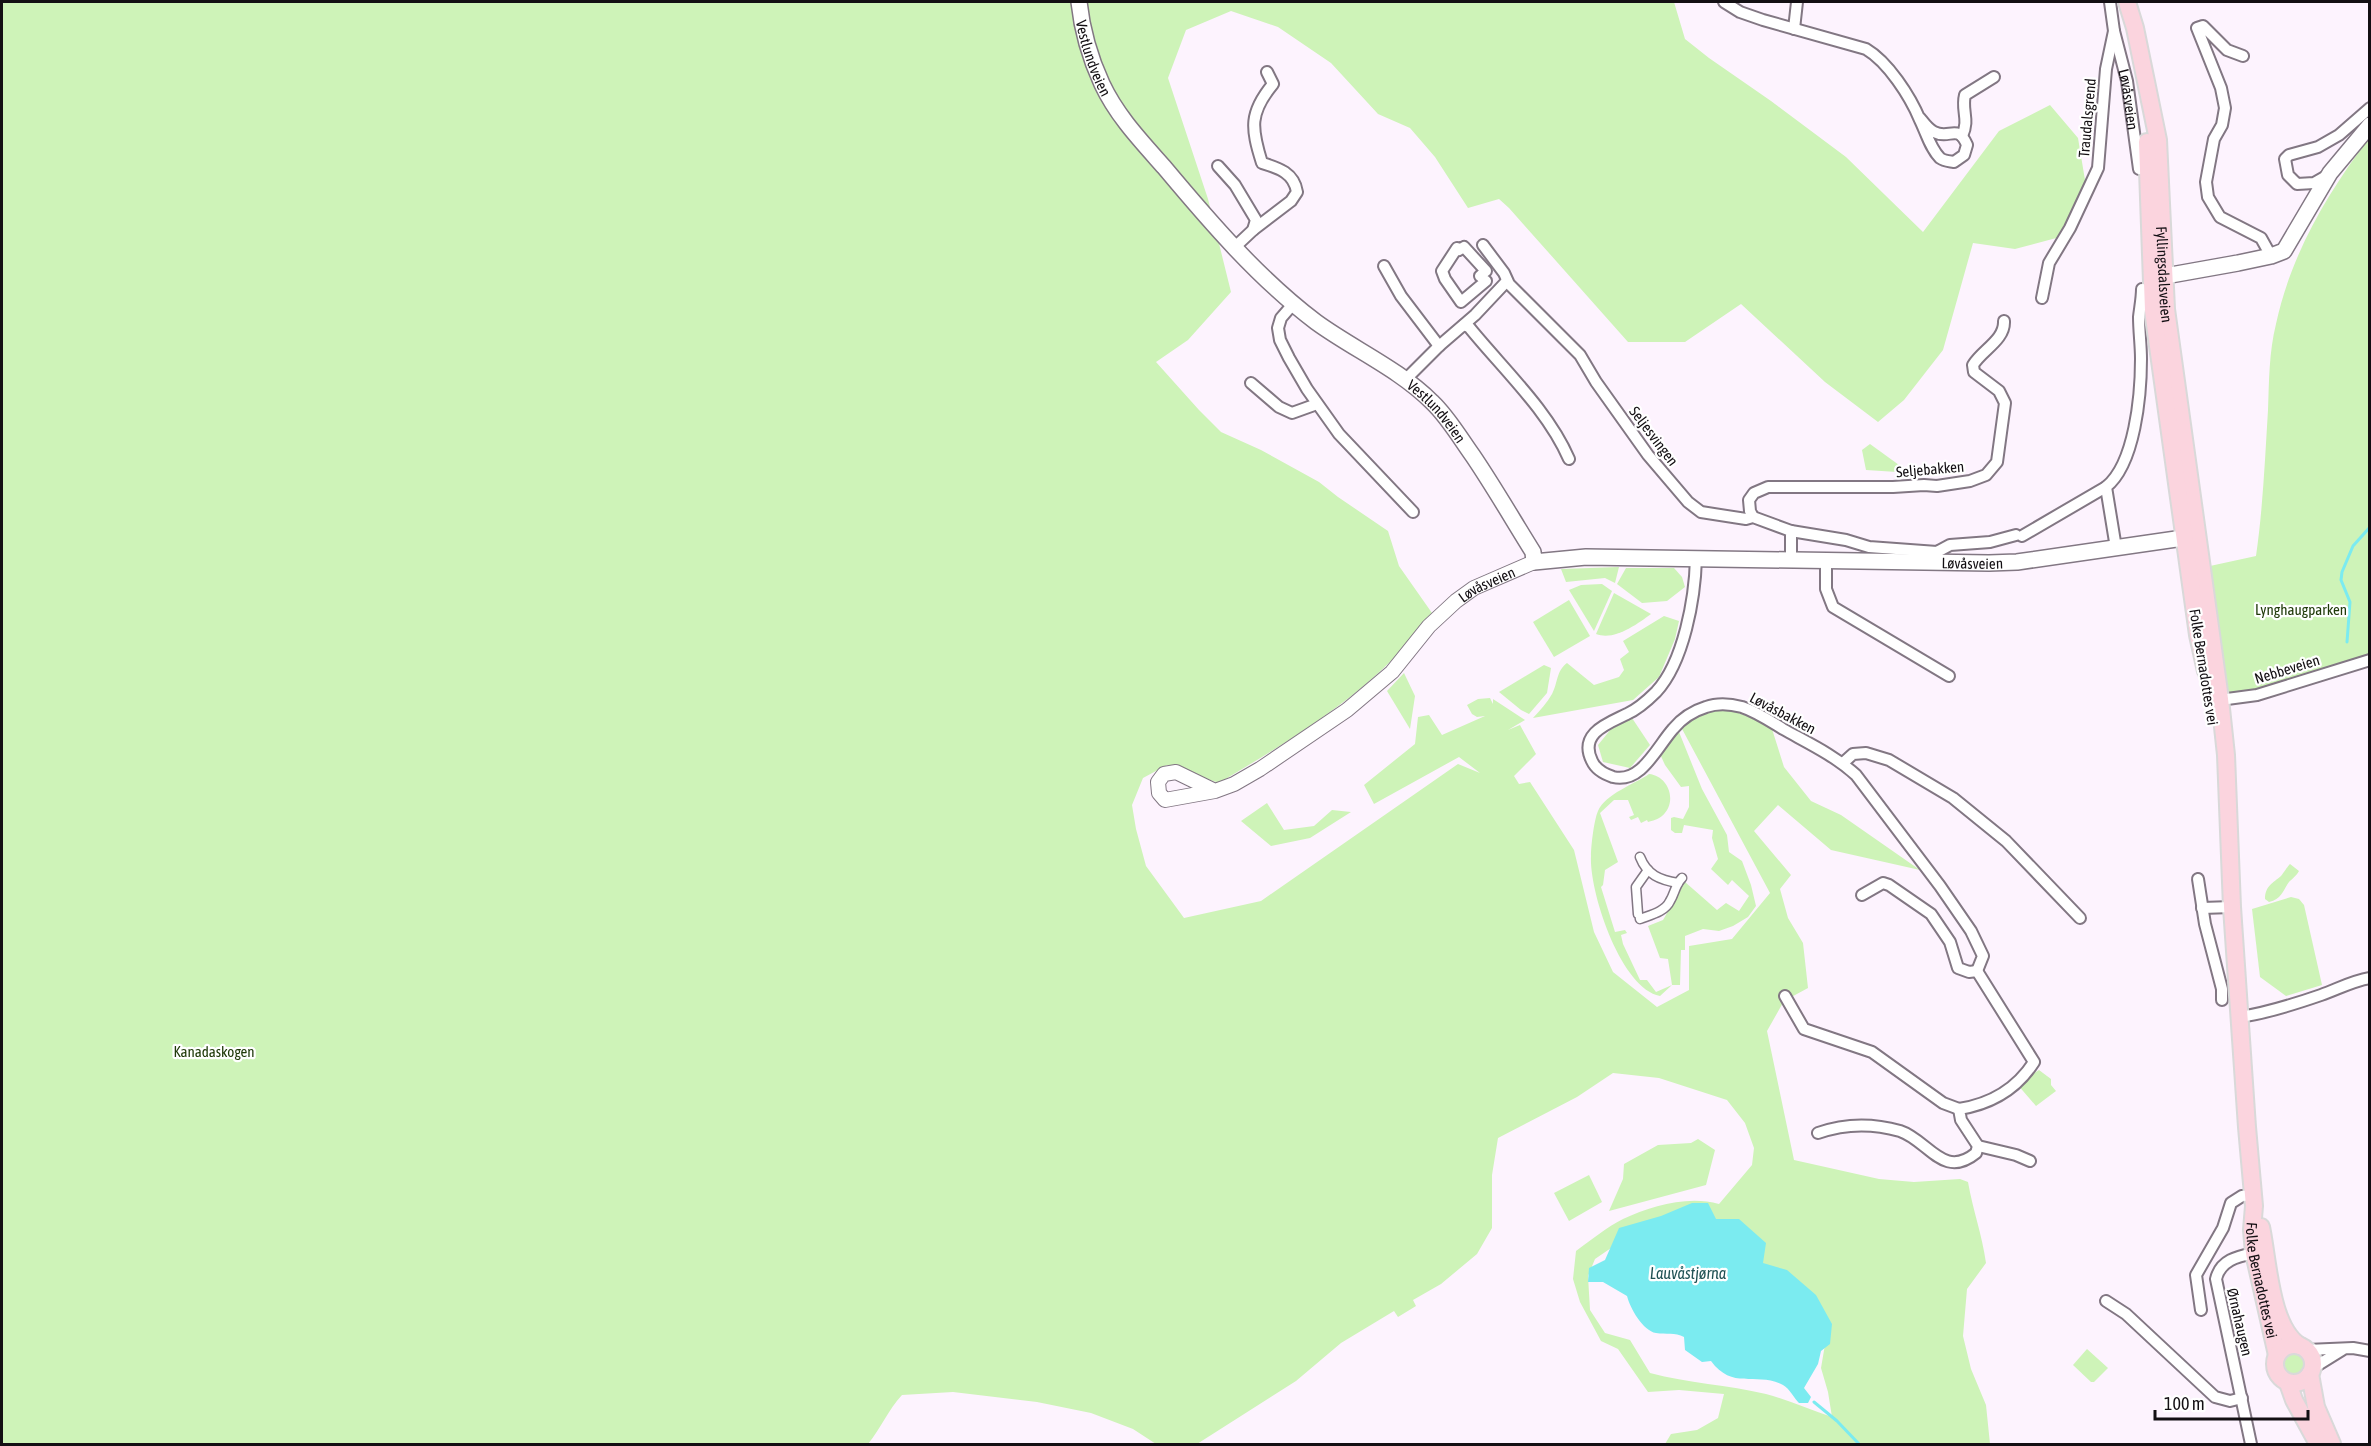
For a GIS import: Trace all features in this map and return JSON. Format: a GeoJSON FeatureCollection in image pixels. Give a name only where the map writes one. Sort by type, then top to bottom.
{"type":"FeatureCollection","features":[{"type":"Feature","properties":{"kind":"main road","name":"Vestlundveien"},"geometry":{"type":"LineString","coordinates":[[1079,2],[1081,20],[1102,86],[1130,129],[1178,185],[1294,303],[1348,345],[1405,380],[1432,402],[1456,431],[1533,552],[1534,562]]}},
{"type":"Feature","properties":{"kind":"main road","name":"Fyllingsdalsveien"},"geometry":{"type":"LineString","coordinates":[[2128,8],[2135,28],[2158,140],[2152,281],[2166,309],[2188,533]]}},
{"type":"Feature","properties":{"kind":"main road"},"geometry":{"type":"LineString","coordinates":[[2152,281],[2271,256],[2284,251],[2330,174],[2370,125]]}},
{"type":"Feature","properties":{"kind":"main road","name":"Løvåsveien"},"geometry":{"type":"LineString","coordinates":[[1534,562],[1586,557],[1989,563],[2116,548],[2188,533]]}},
{"type":"Feature","properties":{"kind":"main road","name":"Folke Bernadottes vei"},"geometry":{"type":"LineString","coordinates":[[2188,533],[2226,755],[2232,907],[2254,1201],[2252,1230],[2282,1323],[2290,1339],[2303,1348]]}},
{"type":"Feature","properties":{"kind":"main road","name":"Folke Bernadottes vei"},"geometry":{"type":"LineString","coordinates":[[2260,1252],[2277,1355]]}},
{"type":"Feature","properties":{"kind":"main road"},"geometry":{"type":"LineString","coordinates":[[2311,1371],[2301,1382],[2288,1383],[2280,1378],[2275,1369],[2277,1355],[2287,1346],[2303,1348],[2312,1358],[2311,1371],[2316,1407],[2332,1444]]}},
{"type":"Feature","properties":{"kind":"main road"},"geometry":{"type":"LineString","coordinates":[[2288,1383],[2294,1400],[2318,1444]]}},
{"type":"Feature","properties":{"kind":"street"},"geometry":{"type":"LineString","coordinates":[[1724,2],[1740,12],[1866,49],[1876,55],[1885,64],[1920,118],[1929,141],[1940,158],[1954,162],[1964,155],[1968,146],[1962,136],[1952,132],[1943,135],[1935,133],[1920,118]]}},
{"type":"Feature","properties":{"kind":"street"},"geometry":{"type":"LineString","coordinates":[[1794,29],[1797,2]]}},
{"type":"Feature","properties":{"kind":"street"},"geometry":{"type":"LineString","coordinates":[[2110,5],[2128,8]]}},
{"type":"Feature","properties":{"kind":"street","name":"Traudalsgrend"},"geometry":{"type":"LineString","coordinates":[[2042,298],[2049,263],[2070,228],[2097,168],[2106,69],[2114,31],[2110,5]]}},
{"type":"Feature","properties":{"kind":"street"},"geometry":{"type":"LineString","coordinates":[[2243,56],[2227,50],[2203,26],[2197,28],[2221,88],[2225,108],[2222,125],[2214,139],[2206,182],[2208,197],[2220,217],[2261,238],[2271,256]]}},
{"type":"Feature","properties":{"kind":"street","name":"Løvåsveien"},"geometry":{"type":"LineString","coordinates":[[2114,31],[2127,81],[2139,169]]}},
{"type":"Feature","properties":{"kind":"street"},"geometry":{"type":"LineString","coordinates":[[1236,246],[1291,201],[1296,192],[1293,180],[1288,174],[1262,163],[1254,139],[1253,121],[1259,101],[1273,84],[1268,72]]}},
{"type":"Feature","properties":{"kind":"street"},"geometry":{"type":"LineString","coordinates":[[1962,136],[1967,126],[1963,106],[1965,95],[1994,77]]}},
{"type":"Feature","properties":{"kind":"street"},"geometry":{"type":"LineString","coordinates":[[2330,174],[2314,183],[2297,184],[2288,175],[2285,159],[2289,155],[2318,147],[2339,135],[2370,108]]}},
{"type":"Feature","properties":{"kind":"street"},"geometry":{"type":"LineString","coordinates":[[1218,166],[1235,185],[1251,209],[1256,220],[1253,231]]}},
{"type":"Feature","properties":{"kind":"street","name":"Seljesvingen"},"geometry":{"type":"LineString","coordinates":[[1483,245],[1504,273],[1507,281],[1580,355],[1596,382],[1648,455],[1688,502],[1701,512],[1746,519],[1753,517],[1791,531]]}},
{"type":"Feature","properties":{"kind":"street"},"geometry":{"type":"LineString","coordinates":[[1464,247],[1486,271],[1480,276],[1486,281],[1461,302],[1442,271],[1457,248],[1459,250],[1464,247]]}},
{"type":"Feature","properties":{"kind":"street"},"geometry":{"type":"LineString","coordinates":[[1384,266],[1401,296],[1438,346]]}},
{"type":"Feature","properties":{"kind":"street"},"geometry":{"type":"LineString","coordinates":[[1405,380],[1507,281]]}},
{"type":"Feature","properties":{"kind":"street","name":"Løvåsveien"},"geometry":{"type":"LineString","coordinates":[[1791,531],[1846,540],[1869,548],[1937,552],[1950,545],[1990,542],[2019,535],[2112,483],[2127,456],[2137,409],[2141,359],[2139,315],[2152,281]]}},
{"type":"Feature","properties":{"kind":"street"},"geometry":{"type":"LineString","coordinates":[[1294,303],[1281,318],[1278,328],[1280,340],[1317,404],[1353,451],[1413,512]]}},
{"type":"Feature","properties":{"kind":"street","name":"Seljebakken"},"geometry":{"type":"LineString","coordinates":[[1753,517],[1749,500],[1754,493],[1768,487],[1893,487],[1924,484],[1937,486],[1970,481],[1986,475],[1997,462],[2005,403],[1999,391],[1978,376],[1973,365],[1978,357],[2001,335],[2004,321]]}},
{"type":"Feature","properties":{"kind":"street"},"geometry":{"type":"LineString","coordinates":[[1464,325],[1536,406],[1560,439],[1569,459]]}},
{"type":"Feature","properties":{"kind":"street"},"geometry":{"type":"LineString","coordinates":[[1251,383],[1279,407],[1292,413],[1317,404]]}},
{"type":"Feature","properties":{"kind":"street"},"geometry":{"type":"LineString","coordinates":[[2106,487],[2116,548]]}},
{"type":"Feature","properties":{"kind":"street"},"geometry":{"type":"LineString","coordinates":[[1791,531],[1791,560]]}},
{"type":"Feature","properties":{"kind":"street","name":"Løvåsbakken"},"geometry":{"type":"LineString","coordinates":[[1696,558],[1696,570],[1684,632],[1674,665],[1666,680],[1651,697],[1628,714],[1602,725],[1595,732],[1589,745],[1589,754],[1593,763],[1605,774],[1622,778],[1632,777],[1673,728],[1692,712],[1717,705],[1734,706],[1753,712],[1843,763],[1863,783],[1964,921],[1983,956],[1977,971]]}},
{"type":"Feature","properties":{"kind":"street"},"geometry":{"type":"LineString","coordinates":[[1826,561],[1826,589],[1833,607],[1949,676]]}},
{"type":"Feature","properties":{"kind":"street","name":"Løvåsveien"},"geometry":{"type":"LineString","coordinates":[[1215,790],[1234,784],[1260,769],[1347,710],[1392,672],[1429,626],[1474,588],[1534,562]]}},
{"type":"Feature","properties":{"kind":"street","name":"Nebbeveien"},"geometry":{"type":"LineString","coordinates":[[2216,700],[2257,695],[2370,660]]}},
{"type":"Feature","properties":{"kind":"street"},"geometry":{"type":"LineString","coordinates":[[1843,763],[1853,754],[1866,753],[1889,760],[1953,798],[2006,841],[2080,918]]}},
{"type":"Feature","properties":{"kind":"street"},"geometry":{"type":"LineString","coordinates":[[1640,857],[1648,870],[1659,879],[1680,881],[1669,904],[1656,913],[1639,916],[1636,887],[1648,870]]}},
{"type":"Feature","properties":{"kind":"street"},"geometry":{"type":"LineString","coordinates":[[2198,879],[2202,908],[2222,989],[2222,1000]]}},
{"type":"Feature","properties":{"kind":"street"},"geometry":{"type":"LineString","coordinates":[[1785,996],[1804,1029],[1872,1052],[1943,1103],[1959,1109],[1977,1106],[1996,1099],[2023,1076],[2034,1062],[1977,971],[1969,972],[1958,968],[1950,942],[1925,908],[1889,885],[1883,884],[1862,895]]}},
{"type":"Feature","properties":{"kind":"street"},"geometry":{"type":"LineString","coordinates":[[2202,908],[2232,907]]}},
{"type":"Feature","properties":{"kind":"street"},"geometry":{"type":"LineString","coordinates":[[2240,1017],[2320,996],[2357,980],[2370,978]]}},
{"type":"Feature","properties":{"kind":"street"},"geometry":{"type":"LineString","coordinates":[[1959,1109],[1961,1120],[1978,1146],[2016,1155],[2030,1161]]}},
{"type":"Feature","properties":{"kind":"street"},"geometry":{"type":"LineString","coordinates":[[1818,1133],[1856,1124],[1900,1131],[1913,1137],[1944,1161],[1957,1162],[1970,1158],[1978,1146]]}},
{"type":"Feature","properties":{"kind":"street","name":"Folke Bernadottes vei"},"geometry":{"type":"LineString","coordinates":[[2201,1310],[2196,1275],[2223,1228],[2231,1203],[2242,1196],[2254,1201]]}},
{"type":"Feature","properties":{"kind":"street","name":"Ørnahaugen"},"geometry":{"type":"LineString","coordinates":[[2252,1444],[2216,1279],[2218,1271],[2228,1261],[2260,1252]]}},
{"type":"Feature","properties":{"kind":"street"},"geometry":{"type":"LineString","coordinates":[[2106,1301],[2126,1314],[2215,1397],[2230,1401],[2242,1398]]}},
{"type":"Feature","properties":{"kind":"street"},"geometry":{"type":"LineString","coordinates":[[2303,1348],[2345,1348],[2370,1351]]}},
{"type":"Feature","properties":{"kind":"street"},"geometry":{"type":"LineString","coordinates":[[2311,1371],[2345,1348]]}},
{"type":"Feature","properties":{"kind":"green space","name":"Kanadaskogen"},"geometry":{"type":"Polygon","coordinates":[[[2,2],[1674,2],[1685,39],[1846,157],[1923,232],[1999,131],[2050,105],[2078,138],[2085,180],[2093,187],[2075,233],[2015,249],[1973,243],[1943,350],[1904,400],[1878,422],[1825,382],[1741,304],[1685,342],[1628,342],[1499,199],[1468,208],[1435,157],[1410,128],[1378,114],[1331,63],[1278,27],[1231,11],[1186,30],[1168,78],[1208,199],[1231,292],[1188,340],[1156,362],[1221,432],[1261,450],[1319,482],[1388,531],[1399,566],[1432,613],[1393,659],[1353,695],[1310,726],[1219,783],[1167,765],[1143,778],[1132,805],[1146,866],[1184,918],[1261,901],[1458,764],[1480,773],[1459,757],[1374,804],[1364,785],[1415,744],[1418,717],[1429,715],[1442,735],[1485,716],[1477,717],[1472,714],[1467,705],[1478,699],[1490,698],[1493,704],[1493,699],[1525,720],[1508,730],[1520,725],[1536,754],[1514,776],[1519,784],[1530,782],[1574,850],[1594,932],[1613,972],[1657,1007],[1689,990],[1689,946],[1732,939],[1770,893],[1681,727],[1717,705],[1755,719],[1772,729],[1784,767],[1811,801],[1841,815],[1920,870],[1831,850],[1778,805],[1754,831],[1791,875],[1780,889],[1788,918],[1803,943],[1808,988],[1784,1001],[1767,1031],[1794,1160],[1879,1179],[1914,1182],[1960,1179],[1968,1182],[1986,1263],[1967,1289],[1963,1336],[1971,1369],[1986,1405],[1990,1444],[1665,1444],[1671,1434],[1697,1430],[1718,1418],[1724,1394],[1679,1390],[1648,1392],[1618,1349],[1601,1341],[1580,1302],[1573,1279],[1576,1251],[1617,1222],[1645,1210],[1682,1201],[1719,1204],[1752,1165],[1754,1148],[1745,1123],[1727,1100],[1659,1078],[1613,1073],[1577,1097],[1498,1138],[1492,1175],[1492,1228],[1477,1254],[1441,1284],[1413,1300],[1416,1306],[1398,1317],[1394,1311],[1341,1343],[1296,1381],[1197,1444],[1156,1444],[1133,1429],[1091,1413],[1037,1402],[953,1392],[902,1395],[868,1444],[2,1444],[2,2]],[[1649,1222],[1595,1259],[1588,1276],[1590,1310],[1605,1333],[1630,1340],[1650,1373],[1766,1394],[1832,1417],[1821,1368],[1828,1327],[1649,1222]]]}},
{"type":"Feature","properties":{"kind":"green space","name":"Lynghaugparken"},"geometry":{"type":"Polygon","coordinates":[[[2369,138],[2369,660],[2220,699],[2210,566],[2256,556],[2264,483],[2271,356],[2283,298],[2291,273],[2312,226],[2339,181],[2369,138]]]}},
{"type":"Feature","properties":{"kind":"green space"},"geometry":{"type":"Polygon","coordinates":[[[1870,444],[1899,465],[1897,472],[1866,470],[1862,450],[1870,444]]]}},
{"type":"Feature","properties":{"kind":"green space"},"geometry":{"type":"Polygon","coordinates":[[[1619,567],[1615,583],[1605,578],[1566,582],[1561,569],[1619,567]]]}},
{"type":"Feature","properties":{"kind":"green space"},"geometry":{"type":"Polygon","coordinates":[[[1626,568],[1674,568],[1682,577],[1685,587],[1667,601],[1642,603],[1617,584],[1626,568]]]}},
{"type":"Feature","properties":{"kind":"green space"},"geometry":{"type":"Polygon","coordinates":[[[1602,584],[1612,591],[1594,631],[1569,590],[1581,585],[1602,584]]]}},
{"type":"Feature","properties":{"kind":"green space"},"geometry":{"type":"Polygon","coordinates":[[[1614,593],[1651,614],[1617,634],[1603,636],[1596,634],[1614,593]]]}},
{"type":"Feature","properties":{"kind":"green space"},"geometry":{"type":"Polygon","coordinates":[[[1569,600],[1590,636],[1554,657],[1533,622],[1569,600]]]}},
{"type":"Feature","properties":{"kind":"green space"},"geometry":{"type":"Polygon","coordinates":[[[1664,616],[1679,621],[1675,639],[1659,677],[1633,700],[1533,718],[1550,697],[1563,666],[1567,663],[1594,685],[1619,677],[1624,670],[1620,659],[1629,652],[1623,641],[1664,616]]]}},
{"type":"Feature","properties":{"kind":"green space"},"geometry":{"type":"Polygon","coordinates":[[[1544,665],[1551,668],[1547,693],[1529,714],[1499,692],[1544,665]]]}},
{"type":"Feature","properties":{"kind":"green space"},"geometry":{"type":"Polygon","coordinates":[[[1404,673],[1415,696],[1410,729],[1387,691],[1404,673]]]}},
{"type":"Feature","properties":{"kind":"green space"},"geometry":{"type":"Polygon","coordinates":[[[1632,718],[1650,745],[1630,768],[1603,762],[1598,745],[1611,729],[1632,718]]]}},
{"type":"Feature","properties":{"kind":"green space"},"geometry":{"type":"Polygon","coordinates":[[[1679,732],[1702,789],[1727,835],[1729,852],[1742,861],[1756,906],[1748,917],[1733,926],[1719,931],[1703,929],[1685,936],[1685,950],[1681,950],[1680,985],[1672,985],[1668,959],[1660,958],[1648,926],[1663,920],[1685,882],[1717,910],[1726,903],[1739,911],[1749,896],[1732,880],[1728,885],[1711,869],[1718,859],[1712,838],[1713,830],[1684,825],[1682,833],[1675,833],[1671,830],[1671,818],[1683,819],[1689,807],[1689,786],[1681,787],[1660,754],[1679,732]]]}},
{"type":"Feature","properties":{"kind":"green space"},"geometry":{"type":"Polygon","coordinates":[[[1649,774],[1662,779],[1666,784],[1670,804],[1662,816],[1641,823],[1638,817],[1631,820],[1629,817],[1634,815],[1628,800],[1614,800],[1600,813],[1618,862],[1605,870],[1601,887],[1615,932],[1625,930],[1627,933],[1621,935],[1623,944],[1640,980],[1647,980],[1656,992],[1672,985],[1660,996],[1646,989],[1632,976],[1610,937],[1595,892],[1592,872],[1592,840],[1598,811],[1607,799],[1649,774]]]}},
{"type":"Feature","properties":{"kind":"green space"},"geometry":{"type":"Polygon","coordinates":[[[1267,803],[1284,830],[1314,826],[1332,810],[1351,812],[1310,838],[1271,846],[1241,821],[1267,803]]]}},
{"type":"Feature","properties":{"kind":"green space"},"geometry":{"type":"Polygon","coordinates":[[[2290,864],[2299,871],[2279,896],[2269,902],[2265,899],[2268,888],[2290,864]]]}},
{"type":"Feature","properties":{"kind":"green space"},"geometry":{"type":"Polygon","coordinates":[[[2291,897],[2299,899],[2304,905],[2322,985],[2286,996],[2260,977],[2252,909],[2291,897]]]}},
{"type":"Feature","properties":{"kind":"green space"},"geometry":{"type":"Polygon","coordinates":[[[2039,1070],[2051,1079],[2051,1085],[2056,1091],[2036,1106],[2017,1084],[2039,1070]]]}},
{"type":"Feature","properties":{"kind":"green space"},"geometry":{"type":"Polygon","coordinates":[[[1698,1139],[1715,1150],[1706,1185],[1609,1211],[1623,1179],[1624,1164],[1658,1145],[1691,1143],[1698,1139]]]}},
{"type":"Feature","properties":{"kind":"green space"},"geometry":{"type":"Polygon","coordinates":[[[1589,1175],[1602,1202],[1569,1221],[1554,1193],[1589,1175]]]}},
{"type":"Feature","properties":{"kind":"green space"},"geometry":{"type":"Polygon","coordinates":[[[2087,1349],[2108,1368],[2094,1382],[2091,1382],[2073,1365],[2087,1349]]]}},
{"type":"Feature","properties":{"kind":"green space"},"geometry":{"type":"Polygon","coordinates":[[[2294,1350],[2304,1354],[2308,1364],[2304,1374],[2294,1378],[2284,1374],[2280,1364],[2284,1354],[2294,1350]]]}},
{"type":"Feature","properties":{"kind":"water","name":"Lauvåstjørna"},"geometry":{"type":"Polygon","coordinates":[[[1692,1203],[1708,1203],[1716,1219],[1739,1219],[1766,1243],[1763,1263],[1787,1270],[1816,1295],[1832,1324],[1830,1344],[1821,1351],[1818,1364],[1804,1388],[1811,1397],[1808,1403],[1799,1403],[1783,1385],[1773,1381],[1737,1378],[1719,1370],[1711,1361],[1702,1362],[1685,1350],[1684,1337],[1656,1333],[1646,1328],[1631,1307],[1627,1296],[1603,1282],[1588,1282],[1589,1268],[1605,1260],[1619,1228],[1661,1216],[1692,1203]]]}},
{"type":"Feature","properties":{"kind":"waterway"},"geometry":{"type":"LineString","coordinates":[[2347,642],[2350,602],[2341,580],[2342,572],[2353,546],[2370,527]]}},
{"type":"Feature","properties":{"kind":"waterway"},"geometry":{"type":"LineString","coordinates":[[1814,1402],[1837,1421],[1859,1444]]}}]}
